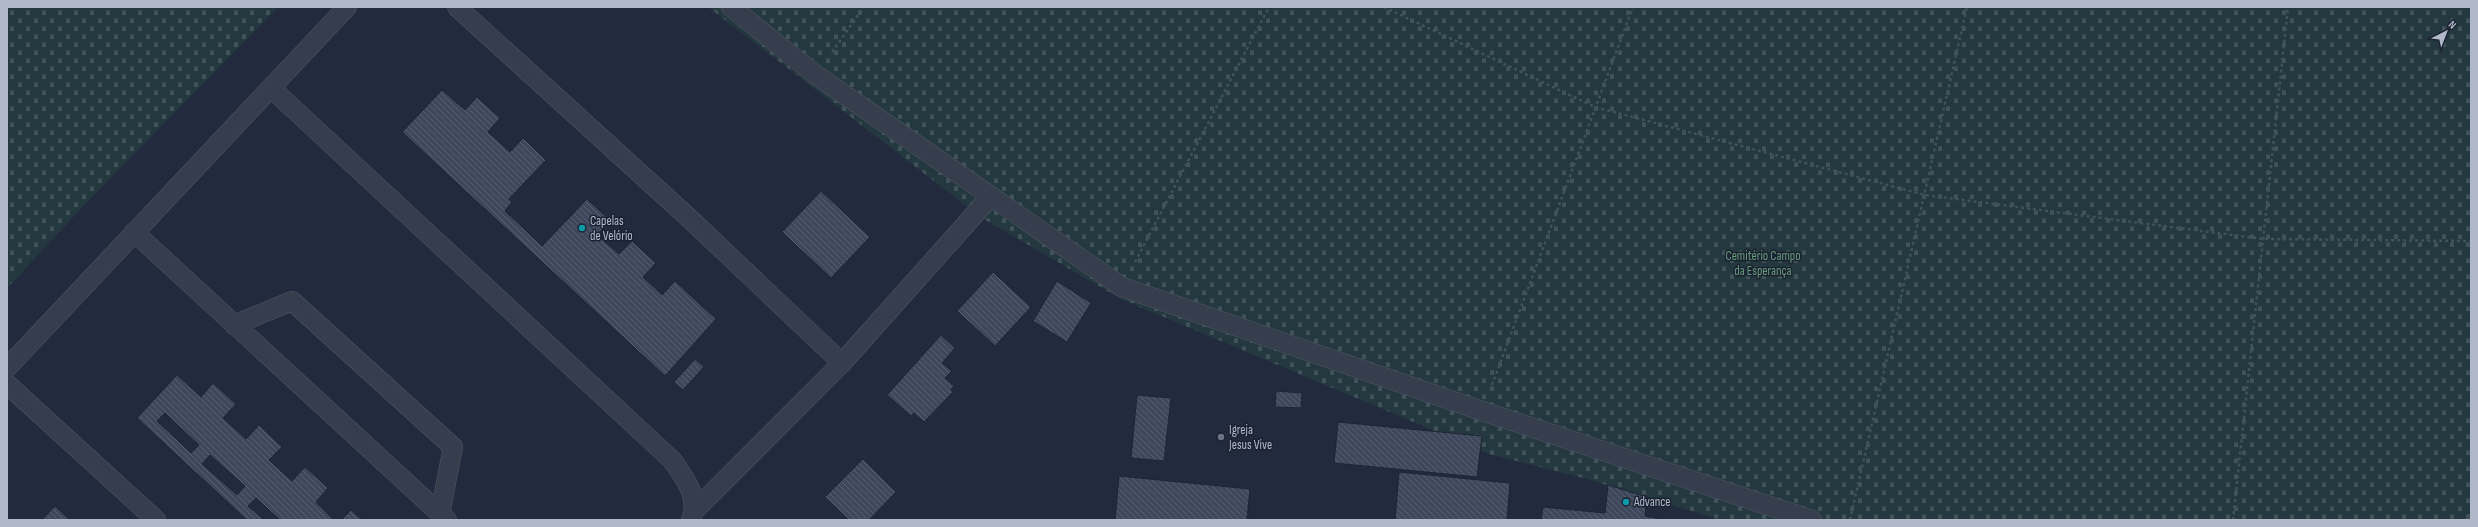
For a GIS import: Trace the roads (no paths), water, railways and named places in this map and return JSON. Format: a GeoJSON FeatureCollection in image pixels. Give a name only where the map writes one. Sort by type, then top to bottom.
{"type":"FeatureCollection","features":[{"type":"Feature","properties":{"kind":"lane"},"geometry":{"type":"LineString","coordinates":[[7,368],[347,7]]}},
{"type":"Feature","properties":{"kind":"lane"},"geometry":{"type":"LineString","coordinates":[[457,7],[689,218],[842,363]]}},
{"type":"Feature","properties":{"kind":"lane"},"geometry":{"type":"LineString","coordinates":[[731,7],[816,75],[1122,287],[1482,411],[1812,520]]}},
{"type":"Feature","properties":{"kind":"lane"},"geometry":{"type":"LineString","coordinates":[[271,88],[672,460],[684,476],[693,496],[693,515]]}},
{"type":"Feature","properties":{"kind":"lane"},"geometry":{"type":"LineString","coordinates":[[693,515],[842,363],[991,196]]}},
{"type":"Feature","properties":{"kind":"lane"},"geometry":{"type":"LineString","coordinates":[[134,232],[444,517]]}},
{"type":"Feature","properties":{"kind":"lane"},"geometry":{"type":"LineString","coordinates":[[234,325],[292,301],[448,442],[453,447],[444,517]]}},
{"type":"Feature","properties":{"kind":"lane"},"geometry":{"type":"LineString","coordinates":[[7,384],[156,520]]}},
{"type":"Feature","properties":{"kind":"place","name":"Capelas de Velório"},"geometry":{"type":"Point","coordinates":[582,228]}},
{"type":"Feature","properties":{"kind":"place","name":"Igreja Jesus Vive"},"geometry":{"type":"Point","coordinates":[1221,437]}},
{"type":"Feature","properties":{"kind":"place","name":"Advance"},"geometry":{"type":"Point","coordinates":[1626,502]}},
{"type":"Feature","properties":{"kind":"park label","name":"Cemitério Campo da Esperança"},"geometry":{"type":"Point","coordinates":[1763,264]}}]}
